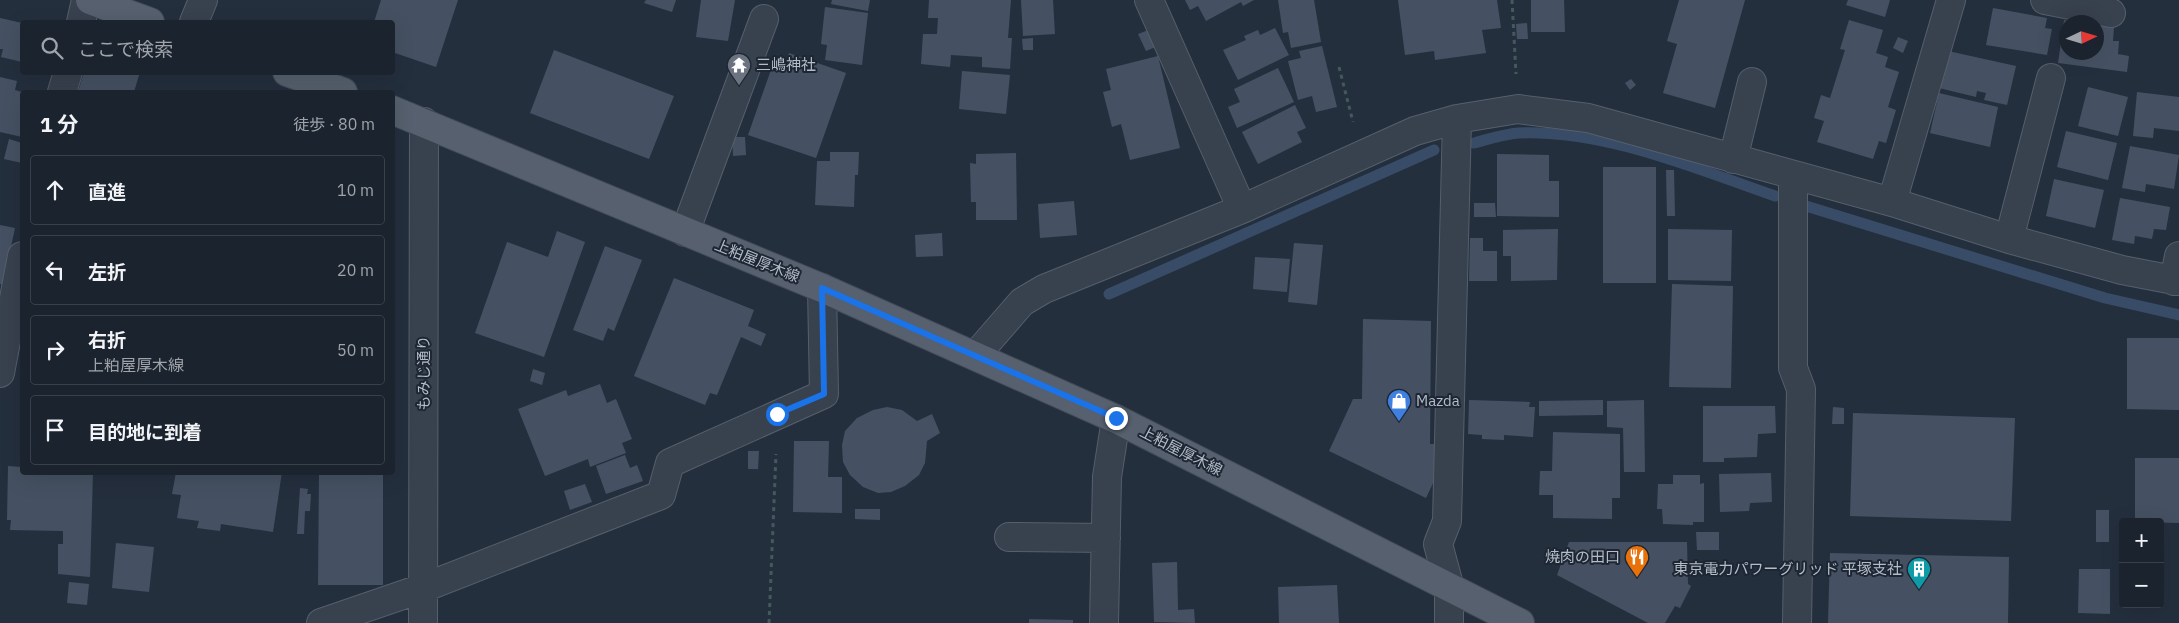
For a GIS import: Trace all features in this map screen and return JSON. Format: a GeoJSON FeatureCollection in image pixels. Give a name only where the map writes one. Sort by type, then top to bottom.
{"type":"FeatureCollection","features":[{"type":"Feature","properties":{"kind":"main road"},"geometry":{"type":"LineString","coordinates":[[88,0],[144,20]]}},
{"type":"Feature","properties":{"kind":"main road"},"geometry":{"type":"LineString","coordinates":[[296,75],[338,90]]}},
{"type":"Feature","properties":{"kind":"main road","name":"上粕屋厚木線"},"geometry":{"type":"LineString","coordinates":[[395,111],[822,288],[1116,418],[1520,623]]}},
{"type":"Feature","properties":{"kind":"street"},"geometry":{"type":"LineString","coordinates":[[82,20],[88,0]]}},
{"type":"Feature","properties":{"kind":"street"},"geometry":{"type":"LineString","coordinates":[[195,20],[203,0]]}},
{"type":"Feature","properties":{"kind":"street"},"geometry":{"type":"LineString","coordinates":[[1149,0],[1242,209]]}},
{"type":"Feature","properties":{"kind":"street"},"geometry":{"type":"LineString","coordinates":[[1892,202],[1951,0]]}},
{"type":"Feature","properties":{"kind":"street"},"geometry":{"type":"LineString","coordinates":[[2045,0],[2111,13]]}},
{"type":"Feature","properties":{"kind":"street"},"geometry":{"type":"LineString","coordinates":[[685,232],[764,19]]}},
{"type":"Feature","properties":{"kind":"street"},"geometry":{"type":"LineString","coordinates":[[63,90],[67,75]]}},
{"type":"Feature","properties":{"kind":"street"},"geometry":{"type":"LineString","coordinates":[[2010,239],[2051,78]]}},
{"type":"Feature","properties":{"kind":"street"},"geometry":{"type":"LineString","coordinates":[[1733,159],[1752,82]]}},
{"type":"Feature","properties":{"kind":"street"},"geometry":{"type":"LineString","coordinates":[[976,355],[1022,302],[1044,289],[1242,209],[1415,131],[1457,119],[1518,110],[1588,118],[1892,202],[2010,239],[2122,270],[2177,273]]}},
{"type":"Feature","properties":{"kind":"street"},"geometry":{"type":"LineString","coordinates":[[1449,623],[1449,586],[1438,544],[1447,521],[1457,119]]}},
{"type":"Feature","properties":{"kind":"street","name":"もみじ通り"},"geometry":{"type":"LineString","coordinates":[[422,623],[424,122]]}},
{"type":"Feature","properties":{"kind":"street"},"geometry":{"type":"LineString","coordinates":[[1794,176],[1792,368],[1800,389],[1797,623]]}},
{"type":"Feature","properties":{"kind":"street"},"geometry":{"type":"LineString","coordinates":[[0,373],[20,267]]}},
{"type":"Feature","properties":{"kind":"street"},"geometry":{"type":"LineString","coordinates":[[320,623],[423,588],[661,495],[670,463],[824,394],[822,288]]}},
{"type":"Feature","properties":{"kind":"street"},"geometry":{"type":"LineString","coordinates":[[1104,623],[1106,477],[1116,418]]}},
{"type":"Feature","properties":{"kind":"street"},"geometry":{"type":"LineString","coordinates":[[1009,538],[1106,538]]}},
{"type":"Feature","properties":{"kind":"path"},"geometry":{"type":"LineString","coordinates":[[1512,0],[1518,110]]}},
{"type":"Feature","properties":{"kind":"path"},"geometry":{"type":"LineString","coordinates":[[1338,67],[1361,155]]}},
{"type":"Feature","properties":{"kind":"path"},"geometry":{"type":"LineString","coordinates":[[769,623],[777,414]]}},
{"type":"Feature","properties":{"kind":"building"},"geometry":{"type":"Polygon","coordinates":[[[381,0],[458,0],[436,67],[395,53],[395,20],[375,20],[381,0]]]}},
{"type":"Feature","properties":{"kind":"building"},"geometry":{"type":"Polygon","coordinates":[[[646,0],[676,0],[672,12],[644,3],[646,0]]]}},
{"type":"Feature","properties":{"kind":"building"},"geometry":{"type":"Polygon","coordinates":[[[701,0],[735,0],[728,41],[696,37],[701,0]]]}},
{"type":"Feature","properties":{"kind":"building"},"geometry":{"type":"Polygon","coordinates":[[[832,0],[870,0],[868,11],[831,4],[832,0]]]}},
{"type":"Feature","properties":{"kind":"building"},"geometry":{"type":"Polygon","coordinates":[[[929,0],[1011,0],[1008,38],[1012,38],[1010,69],[982,67],[982,57],[951,55],[950,67],[921,64],[923,34],[937,34],[938,18],[928,18],[929,0]]]}},
{"type":"Feature","properties":{"kind":"building"},"geometry":{"type":"Polygon","coordinates":[[[1021,0],[1053,0],[1055,34],[1023,36],[1021,0]]]}},
{"type":"Feature","properties":{"kind":"building"},"geometry":{"type":"Polygon","coordinates":[[[1185,0],[1254,0],[1243,6],[1241,2],[1206,21],[1198,6],[1190,10],[1185,0]]]}},
{"type":"Feature","properties":{"kind":"building"},"geometry":{"type":"Polygon","coordinates":[[[1278,0],[1314,0],[1321,42],[1291,48],[1288,32],[1283,33],[1278,0]]]}},
{"type":"Feature","properties":{"kind":"building"},"geometry":{"type":"Polygon","coordinates":[[[1398,0],[1497,0],[1501,28],[1482,30],[1486,53],[1435,60],[1434,51],[1405,55],[1398,0]]]}},
{"type":"Feature","properties":{"kind":"building"},"geometry":{"type":"Polygon","coordinates":[[[1531,0],[1564,0],[1565,32],[1531,32],[1531,0]]]}},
{"type":"Feature","properties":{"kind":"building"},"geometry":{"type":"Polygon","coordinates":[[[1679,0],[1745,0],[1715,108],[1663,93],[1677,44],[1667,41],[1679,0]]]}},
{"type":"Feature","properties":{"kind":"building"},"geometry":{"type":"Polygon","coordinates":[[[1848,0],[1890,0],[1885,17],[1846,5],[1848,0]]]}},
{"type":"Feature","properties":{"kind":"building"},"geometry":{"type":"Polygon","coordinates":[[[825,7],[868,13],[862,65],[825,60],[827,45],[821,44],[825,7]]]}},
{"type":"Feature","properties":{"kind":"building"},"geometry":{"type":"Polygon","coordinates":[[[1993,8],[2047,18],[2045,28],[2052,29],[2047,55],[1986,45],[1993,8]]]}},
{"type":"Feature","properties":{"kind":"building"},"geometry":{"type":"Polygon","coordinates":[[[0,18],[20,23],[20,62],[1,57],[3,49],[0,49],[0,18]]]}},
{"type":"Feature","properties":{"kind":"building"},"geometry":{"type":"Polygon","coordinates":[[[1849,20],[1883,30],[1876,53],[1888,57],[1885,67],[1899,72],[1888,107],[1896,110],[1886,143],[1879,141],[1873,159],[1817,142],[1824,121],[1814,118],[1821,95],[1830,98],[1845,50],[1840,49],[1849,20]]]}},
{"type":"Feature","properties":{"kind":"building"},"geometry":{"type":"Polygon","coordinates":[[[1527,23],[1528,39],[1517,39],[1516,24],[1527,23]]]}},
{"type":"Feature","properties":{"kind":"building"},"geometry":{"type":"Polygon","coordinates":[[[2104,26],[2114,27],[2113,41],[2119,41],[2118,54],[2129,56],[2127,72],[2058,63],[2059,56],[2059,60],[2104,60],[2104,26]]]}},
{"type":"Feature","properties":{"kind":"building"},"geometry":{"type":"Polygon","coordinates":[[[1275,28],[1289,55],[1238,80],[1223,50],[1246,40],[1244,36],[1258,30],[1260,35],[1275,28]]]}},
{"type":"Feature","properties":{"kind":"building"},"geometry":{"type":"Polygon","coordinates":[[[1151,29],[1158,46],[1146,51],[1138,34],[1151,29]]]}},
{"type":"Feature","properties":{"kind":"building"},"geometry":{"type":"Polygon","coordinates":[[[1898,37],[1908,41],[1903,53],[1893,48],[1898,37]]]}},
{"type":"Feature","properties":{"kind":"building"},"geometry":{"type":"Polygon","coordinates":[[[1033,38],[1033,50],[1023,50],[1022,39],[1033,38]]]}},
{"type":"Feature","properties":{"kind":"building"},"geometry":{"type":"Polygon","coordinates":[[[1322,46],[1337,107],[1316,112],[1312,96],[1298,100],[1288,61],[1301,58],[1299,51],[1322,46]]]}},
{"type":"Feature","properties":{"kind":"building"},"geometry":{"type":"Polygon","coordinates":[[[554,50],[674,96],[649,159],[530,113],[554,50]]]}},
{"type":"Feature","properties":{"kind":"building"},"geometry":{"type":"Polygon","coordinates":[[[1948,51],[2016,66],[2007,105],[1984,100],[1986,93],[1977,91],[1976,97],[1939,88],[1948,51]]]}},
{"type":"Feature","properties":{"kind":"building"},"geometry":{"type":"Polygon","coordinates":[[[789,53],[846,73],[816,158],[748,135],[773,64],[784,68],[789,53]]]}},
{"type":"Feature","properties":{"kind":"building"},"geometry":{"type":"Polygon","coordinates":[[[1158,56],[1180,148],[1130,160],[1121,124],[1112,127],[1103,92],[1111,90],[1106,69],[1158,56]]]}},
{"type":"Feature","properties":{"kind":"building"},"geometry":{"type":"Polygon","coordinates":[[[1278,68],[1294,102],[1237,128],[1228,107],[1240,102],[1234,89],[1278,68]]]}},
{"type":"Feature","properties":{"kind":"building"},"geometry":{"type":"Polygon","coordinates":[[[962,71],[1010,75],[1006,114],[959,109],[962,71]]]}},
{"type":"Feature","properties":{"kind":"building"},"geometry":{"type":"Polygon","coordinates":[[[83,75],[139,75],[135,90],[79,90],[83,75]]]}},
{"type":"Feature","properties":{"kind":"building"},"geometry":{"type":"Polygon","coordinates":[[[0,77],[17,81],[15,90],[20,91],[20,137],[0,132],[0,77]]]}},
{"type":"Feature","properties":{"kind":"building"},"geometry":{"type":"Polygon","coordinates":[[[1631,79],[1636,85],[1630,90],[1625,83],[1631,79]]]}},
{"type":"Feature","properties":{"kind":"building"},"geometry":{"type":"Polygon","coordinates":[[[2088,87],[2128,97],[2118,136],[2078,126],[2088,87]]]}},
{"type":"Feature","properties":{"kind":"building"},"geometry":{"type":"Polygon","coordinates":[[[2137,92],[2179,97],[2179,131],[2154,128],[2153,138],[2133,136],[2137,92]]]}},
{"type":"Feature","properties":{"kind":"building"},"geometry":{"type":"Polygon","coordinates":[[[1939,93],[1998,107],[1990,147],[1930,133],[1939,93]]]}},
{"type":"Feature","properties":{"kind":"building"},"geometry":{"type":"Polygon","coordinates":[[[1295,105],[1306,128],[1297,132],[1302,142],[1258,164],[1242,132],[1295,105]]]}},
{"type":"Feature","properties":{"kind":"building"},"geometry":{"type":"Polygon","coordinates":[[[2066,131],[2117,143],[2108,180],[2057,167],[2066,131]]]}},
{"type":"Feature","properties":{"kind":"building"},"geometry":{"type":"Polygon","coordinates":[[[732,137],[745,137],[746,155],[733,156],[732,137]]]}},
{"type":"Feature","properties":{"kind":"building"},"geometry":{"type":"Polygon","coordinates":[[[9,139],[20,142],[20,163],[4,159],[9,139]]]}},
{"type":"Feature","properties":{"kind":"building"},"geometry":{"type":"Polygon","coordinates":[[[2130,146],[2179,155],[2174,189],[2146,184],[2145,192],[2122,188],[2130,146]]]}},
{"type":"Feature","properties":{"kind":"building"},"geometry":{"type":"Polygon","coordinates":[[[830,152],[859,152],[858,175],[855,175],[854,207],[815,205],[817,161],[830,161],[830,152]]]}},
{"type":"Feature","properties":{"kind":"building"},"geometry":{"type":"Polygon","coordinates":[[[1016,153],[1017,220],[976,220],[976,202],[971,202],[970,163],[976,164],[976,154],[1016,153]]]}},
{"type":"Feature","properties":{"kind":"building"},"geometry":{"type":"Polygon","coordinates":[[[1497,154],[1549,155],[1549,181],[1559,181],[1559,217],[1497,216],[1497,154]]]}},
{"type":"Feature","properties":{"kind":"building"},"geometry":{"type":"Polygon","coordinates":[[[1603,167],[1656,167],[1656,283],[1603,283],[1603,167]]]}},
{"type":"Feature","properties":{"kind":"building"},"geometry":{"type":"Polygon","coordinates":[[[1666,170],[1674,170],[1675,216],[1667,216],[1666,170]]]}},
{"type":"Feature","properties":{"kind":"building"},"geometry":{"type":"Polygon","coordinates":[[[2054,179],[2104,190],[2095,228],[2046,216],[2054,179]]]}},
{"type":"Feature","properties":{"kind":"building"},"geometry":{"type":"Polygon","coordinates":[[[2120,198],[2170,207],[2166,230],[2154,229],[2152,239],[2135,236],[2134,244],[2112,240],[2120,198]]]}},
{"type":"Feature","properties":{"kind":"building"},"geometry":{"type":"Polygon","coordinates":[[[1074,201],[1077,235],[1040,238],[1038,204],[1074,201]]]}},
{"type":"Feature","properties":{"kind":"building"},"geometry":{"type":"Polygon","coordinates":[[[1474,203],[1495,203],[1496,217],[1474,217],[1474,203]]]}},
{"type":"Feature","properties":{"kind":"building"},"geometry":{"type":"Polygon","coordinates":[[[0,225],[15,228],[3,285],[0,284],[0,225]]]}},
{"type":"Feature","properties":{"kind":"building"},"geometry":{"type":"Polygon","coordinates":[[[1558,229],[1557,280],[1511,281],[1511,256],[1503,256],[1503,230],[1558,229]]]}},
{"type":"Feature","properties":{"kind":"building"},"geometry":{"type":"Polygon","coordinates":[[[1668,229],[1732,230],[1731,281],[1668,280],[1668,229]]]}},
{"type":"Feature","properties":{"kind":"building"},"geometry":{"type":"Polygon","coordinates":[[[557,231],[585,242],[544,357],[475,333],[507,242],[548,257],[557,231]]]}},
{"type":"Feature","properties":{"kind":"building"},"geometry":{"type":"Polygon","coordinates":[[[942,233],[943,256],[916,257],[915,235],[942,233]]]}},
{"type":"Feature","properties":{"kind":"building"},"geometry":{"type":"Polygon","coordinates":[[[1470,238],[1483,238],[1483,251],[1497,251],[1497,281],[1469,281],[1470,238]]]}},
{"type":"Feature","properties":{"kind":"building"},"geometry":{"type":"Polygon","coordinates":[[[1294,243],[1323,245],[1317,305],[1288,302],[1294,243]]]}},
{"type":"Feature","properties":{"kind":"building"},"geometry":{"type":"Polygon","coordinates":[[[605,246],[642,260],[614,331],[608,328],[603,341],[573,330],[605,246]]]}},
{"type":"Feature","properties":{"kind":"building"},"geometry":{"type":"Polygon","coordinates":[[[1255,257],[1290,259],[1287,292],[1253,289],[1255,257]]]}},
{"type":"Feature","properties":{"kind":"building"},"geometry":{"type":"Polygon","coordinates":[[[674,278],[754,310],[748,326],[766,334],[761,346],[741,337],[717,395],[710,393],[705,405],[634,376],[674,278]]]}},
{"type":"Feature","properties":{"kind":"building"},"geometry":{"type":"Polygon","coordinates":[[[1672,284],[1733,286],[1731,388],[1669,387],[1672,284]]]}},
{"type":"Feature","properties":{"kind":"building"},"geometry":{"type":"Polygon","coordinates":[[[1363,319],[1431,321],[1430,444],[1436,444],[1435,479],[1426,498],[1329,451],[1353,399],[1362,399],[1363,319]]]}},
{"type":"Feature","properties":{"kind":"building"},"geometry":{"type":"Polygon","coordinates":[[[2127,338],[2179,338],[2179,410],[2127,409],[2127,338]]]}},
{"type":"Feature","properties":{"kind":"building"},"geometry":{"type":"Polygon","coordinates":[[[533,369],[545,373],[542,385],[530,381],[533,369]]]}},
{"type":"Feature","properties":{"kind":"building"},"geometry":{"type":"Polygon","coordinates":[[[600,384],[607,403],[616,399],[632,439],[622,443],[626,453],[590,467],[588,459],[545,476],[518,409],[566,390],[568,396],[600,384]]]}},
{"type":"Feature","properties":{"kind":"building"},"geometry":{"type":"Polygon","coordinates":[[[1469,400],[1530,402],[1529,407],[1535,407],[1533,437],[1504,435],[1504,440],[1482,439],[1482,435],[1468,434],[1469,400]]]}},
{"type":"Feature","properties":{"kind":"building"},"geometry":{"type":"Polygon","coordinates":[[[1603,400],[1603,415],[1539,416],[1539,401],[1603,400]]]}},
{"type":"Feature","properties":{"kind":"building"},"geometry":{"type":"Polygon","coordinates":[[[1644,400],[1645,472],[1624,472],[1623,428],[1607,427],[1607,401],[1644,400]]]}},
{"type":"Feature","properties":{"kind":"building"},"geometry":{"type":"Polygon","coordinates":[[[1703,406],[1775,406],[1776,433],[1758,434],[1757,457],[1724,458],[1724,462],[1703,462],[1703,406]]]}},
{"type":"Feature","properties":{"kind":"building"},"geometry":{"type":"Polygon","coordinates":[[[887,407],[902,410],[917,421],[932,414],[940,433],[927,441],[925,463],[919,475],[905,486],[891,492],[878,493],[863,487],[850,475],[843,462],[842,445],[845,431],[857,418],[873,410],[887,407]]]}},
{"type":"Feature","properties":{"kind":"building"},"geometry":{"type":"Polygon","coordinates":[[[1833,407],[1844,408],[1844,424],[1832,424],[1833,407]]]}},
{"type":"Feature","properties":{"kind":"building"},"geometry":{"type":"Polygon","coordinates":[[[1853,413],[2015,418],[2011,521],[1850,516],[1853,413]]]}},
{"type":"Feature","properties":{"kind":"building"},"geometry":{"type":"Polygon","coordinates":[[[1553,432],[1620,434],[1620,498],[1612,498],[1612,519],[1553,518],[1553,495],[1539,495],[1540,471],[1552,471],[1553,432]]]}},
{"type":"Feature","properties":{"kind":"building"},"geometry":{"type":"Polygon","coordinates":[[[794,441],[829,441],[828,477],[842,477],[842,513],[793,512],[794,441]]]}},
{"type":"Feature","properties":{"kind":"building"},"geometry":{"type":"Polygon","coordinates":[[[748,451],[759,451],[758,469],[748,469],[748,451]]]}},
{"type":"Feature","properties":{"kind":"building"},"geometry":{"type":"Polygon","coordinates":[[[625,455],[630,468],[637,465],[643,481],[606,494],[596,466],[625,455]]]}},
{"type":"Feature","properties":{"kind":"building"},"geometry":{"type":"Polygon","coordinates":[[[2135,458],[2179,458],[2179,523],[2164,523],[2164,518],[2135,518],[2135,458]]]}},
{"type":"Feature","properties":{"kind":"building"},"geometry":{"type":"Polygon","coordinates":[[[8,466],[20,467],[20,475],[93,475],[90,577],[58,574],[58,544],[63,544],[63,531],[10,530],[11,520],[7,520],[8,466]]]}},
{"type":"Feature","properties":{"kind":"building"},"geometry":{"type":"Polygon","coordinates":[[[1771,473],[1772,502],[1750,503],[1749,511],[1720,512],[1719,474],[1771,473]]]}},
{"type":"Feature","properties":{"kind":"building"},"geometry":{"type":"Polygon","coordinates":[[[175,475],[282,475],[273,532],[221,524],[220,531],[197,528],[199,521],[177,518],[181,495],[172,494],[175,475]]]}},
{"type":"Feature","properties":{"kind":"building"},"geometry":{"type":"Polygon","coordinates":[[[319,475],[383,475],[383,585],[318,585],[319,475]]]}},
{"type":"Feature","properties":{"kind":"building"},"geometry":{"type":"Polygon","coordinates":[[[1673,475],[1700,475],[1700,484],[1704,483],[1704,522],[1693,522],[1693,525],[1663,524],[1662,509],[1657,509],[1658,484],[1673,484],[1673,475]]]}},
{"type":"Feature","properties":{"kind":"building"},"geometry":{"type":"Polygon","coordinates":[[[585,484],[592,502],[570,510],[564,491],[585,484]]]}},
{"type":"Feature","properties":{"kind":"building"},"geometry":{"type":"Polygon","coordinates":[[[300,488],[308,489],[307,494],[311,494],[310,511],[305,511],[304,534],[297,534],[300,488]]]}},
{"type":"Feature","properties":{"kind":"building"},"geometry":{"type":"Polygon","coordinates":[[[855,509],[880,509],[880,520],[855,519],[855,509]]]}},
{"type":"Feature","properties":{"kind":"building"},"geometry":{"type":"Polygon","coordinates":[[[2096,510],[2109,510],[2109,542],[2096,542],[2096,510]]]}},
{"type":"Feature","properties":{"kind":"building"},"geometry":{"type":"Polygon","coordinates":[[[1696,532],[1719,532],[1719,550],[1697,550],[1696,532]]]}},
{"type":"Feature","properties":{"kind":"building"},"geometry":{"type":"Polygon","coordinates":[[[1569,542],[1687,542],[1688,584],[1691,586],[1680,608],[1675,606],[1665,623],[1648,623],[1557,575],[1569,542]]]}},
{"type":"Feature","properties":{"kind":"building"},"geometry":{"type":"Polygon","coordinates":[[[116,543],[154,547],[149,592],[112,588],[116,543]]]}},
{"type":"Feature","properties":{"kind":"building","name":"東京電力パワーグリッド 平塚支社"},"geometry":{"type":"Polygon","coordinates":[[[1830,553],[2009,557],[2008,623],[1828,623],[1830,553]]]}},
{"type":"Feature","properties":{"kind":"building"},"geometry":{"type":"Polygon","coordinates":[[[1177,562],[1178,610],[1194,609],[1195,623],[1154,622],[1152,563],[1177,562]]]}},
{"type":"Feature","properties":{"kind":"building"},"geometry":{"type":"Polygon","coordinates":[[[2079,569],[2110,569],[2110,614],[2078,613],[2079,569]]]}},
{"type":"Feature","properties":{"kind":"building"},"geometry":{"type":"Polygon","coordinates":[[[69,582],[89,584],[87,605],[67,603],[69,582]]]}},
{"type":"Feature","properties":{"kind":"building"},"geometry":{"type":"Polygon","coordinates":[[[1337,585],[1339,623],[1279,623],[1278,587],[1337,585]]]}},
{"type":"Feature","properties":{"kind":"building"},"geometry":{"type":"Polygon","coordinates":[[[1029,619],[1073,620],[1073,623],[1029,623],[1029,619]]]}},
{"type":"Feature","properties":{"kind":"waterway"},"geometry":{"type":"LineString","coordinates":[[1474,143],[1519,133],[1552,134],[1584,138],[1617,144],[1649,153],[1775,196]]}},
{"type":"Feature","properties":{"kind":"waterway"},"geometry":{"type":"LineString","coordinates":[[1109,294],[1434,150]]}},
{"type":"Feature","properties":{"kind":"waterway"},"geometry":{"type":"LineString","coordinates":[[1806,206],[2105,298],[2179,315]]}},
{"type":"Feature","properties":{"kind":"place","name":"三嶋神社"},"geometry":{"type":"Point","coordinates":[739,86]}},
{"type":"Feature","properties":{"kind":"place","name":"Mazda"},"geometry":{"type":"Point","coordinates":[1399,422]}},
{"type":"Feature","properties":{"kind":"place","name":"焼肉の田口"},"geometry":{"type":"Point","coordinates":[1637,578]}},
{"type":"Feature","properties":{"kind":"place","name":"東京電力パワーグリッド 平塚支社"},"geometry":{"type":"Point","coordinates":[1919,590]}},
{"type":"Feature","properties":{"kind":"route"},"geometry":{"type":"LineString","coordinates":[[777,414],[824,394],[822,288],[1116,418]]}}]}
